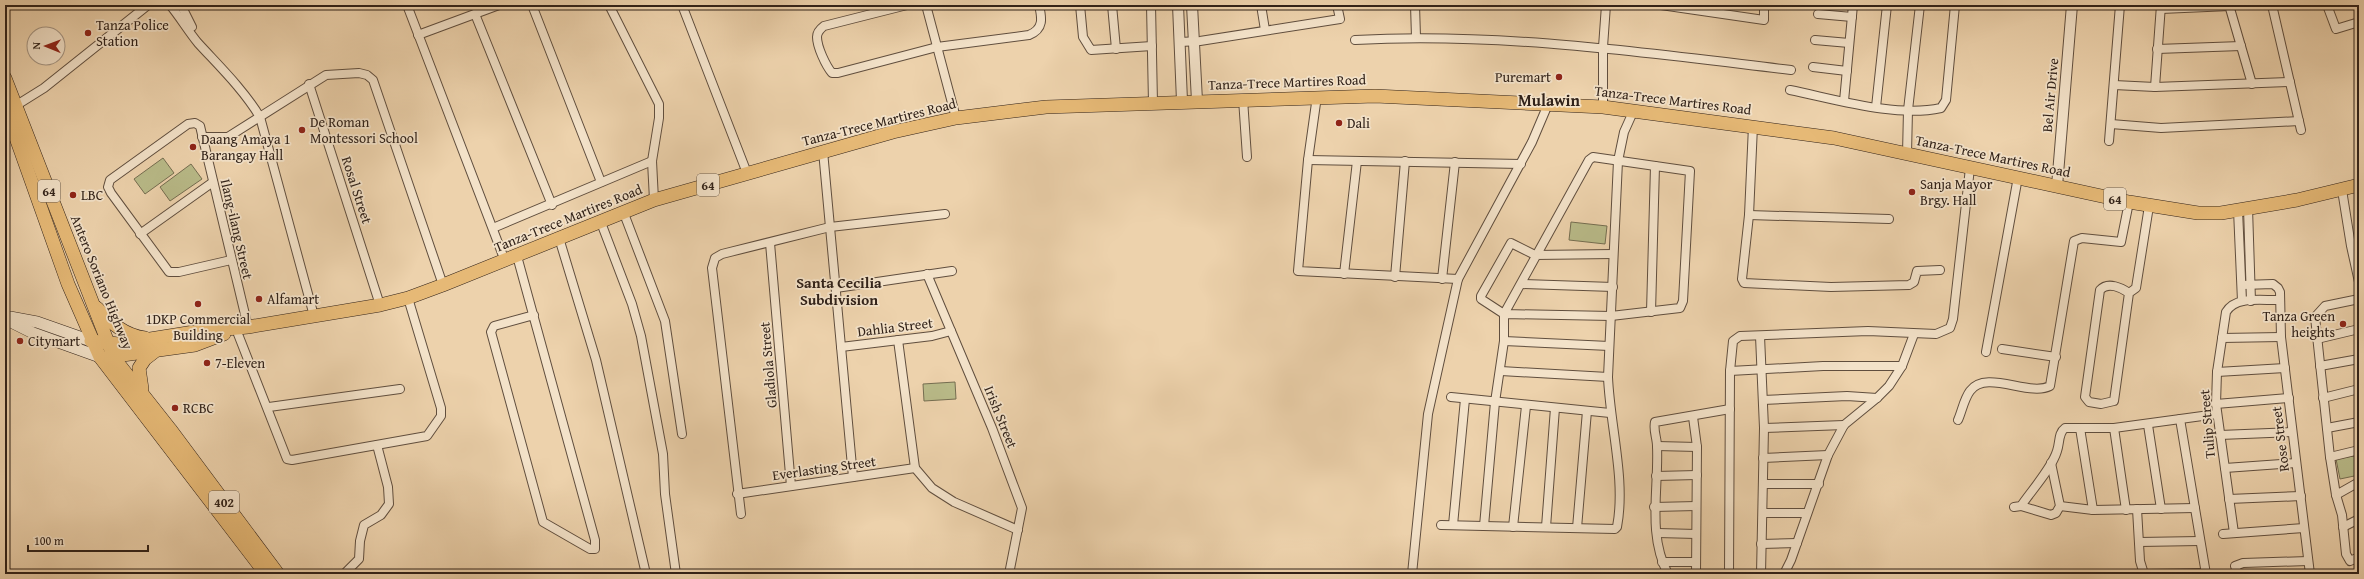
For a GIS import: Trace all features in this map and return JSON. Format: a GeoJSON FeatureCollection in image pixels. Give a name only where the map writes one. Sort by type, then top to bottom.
{"type":"FeatureCollection","features":[{"type":"Feature","properties":{"kind":"main road","name":"Antero Soriano Highway"},"geometry":{"type":"LineString","coordinates":[[5,78],[9,108],[68,284],[100,357],[266,574]]}},
{"type":"Feature","properties":{"kind":"main road","name":"Tanza-Trece Martires Road"},"geometry":{"type":"LineString","coordinates":[[100,357],[114,358],[194,332],[242,328],[380,305],[408,298],[511,259],[600,220],[654,200],[893,132],[956,118],[1046,107],[1317,96],[1375,96],[1549,102],[1603,107],[1834,138],[2129,202],[2198,213],[2243,209],[2342,190],[2359,185]]}},
{"type":"Feature","properties":{"kind":"main road","name":"Antero Soriano Highway"},"geometry":{"type":"LineString","coordinates":[[9,108],[94,305],[114,358],[144,395],[278,574]]}},
{"type":"Feature","properties":{"kind":"main road"},"geometry":{"type":"LineString","coordinates":[[94,305],[110,322],[128,334],[156,345],[139,368],[139,379],[144,395]]}},
{"type":"Feature","properties":{"kind":"main road"},"geometry":{"type":"LineString","coordinates":[[5,318],[37,322],[92,341]]}},
{"type":"Feature","properties":{"kind":"main road"},"geometry":{"type":"LineString","coordinates":[[5,318],[33,333],[100,357]]}},
{"type":"Feature","properties":{"kind":"main road","name":"Tanza-Trece Martires Road"},"geometry":{"type":"LineString","coordinates":[[92,341],[108,344],[156,345]]}},
{"type":"Feature","properties":{"kind":"street"},"geometry":{"type":"LineString","coordinates":[[9,108],[44,88],[148,5]]}},
{"type":"Feature","properties":{"kind":"street"},"geometry":{"type":"LineString","coordinates":[[170,5],[198,43],[216,60],[251,102],[260,117],[314,316]]}},
{"type":"Feature","properties":{"kind":"street"},"geometry":{"type":"LineString","coordinates":[[181,5],[198,43]]}},
{"type":"Feature","properties":{"kind":"street"},"geometry":{"type":"LineString","coordinates":[[407,5],[493,228],[511,259],[534,315],[595,540],[595,549],[590,549],[543,522],[491,332],[494,326],[534,315]]}},
{"type":"Feature","properties":{"kind":"street"},"geometry":{"type":"LineString","coordinates":[[418,35],[499,5]]}},
{"type":"Feature","properties":{"kind":"street"},"geometry":{"type":"LineString","coordinates":[[532,5],[601,182]]}},
{"type":"Feature","properties":{"kind":"street"},"geometry":{"type":"LineString","coordinates":[[609,5],[659,104],[659,118],[652,161],[654,200]]}},
{"type":"Feature","properties":{"kind":"street"},"geometry":{"type":"LineString","coordinates":[[682,5],[747,173]]}},
{"type":"Feature","properties":{"kind":"street"},"geometry":{"type":"LineString","coordinates":[[907,5],[824,26],[818,31],[817,37],[828,69],[832,73],[838,73],[937,47],[1037,32],[1042,18],[1039,5]]}},
{"type":"Feature","properties":{"kind":"street"},"geometry":{"type":"LineString","coordinates":[[926,5],[956,118]]}},
{"type":"Feature","properties":{"kind":"street"},"geometry":{"type":"LineString","coordinates":[[1080,5],[1083,37],[1087,47],[1094,50],[1152,46]]}},
{"type":"Feature","properties":{"kind":"street"},"geometry":{"type":"LineString","coordinates":[[1112,5],[1116,49]]}},
{"type":"Feature","properties":{"kind":"street"},"geometry":{"type":"LineString","coordinates":[[1151,5],[1153,102]]}},
{"type":"Feature","properties":{"kind":"street"},"geometry":{"type":"LineString","coordinates":[[1178,5],[1182,101]]}},
{"type":"Feature","properties":{"kind":"street"},"geometry":{"type":"LineString","coordinates":[[1192,5],[1197,101]]}},
{"type":"Feature","properties":{"kind":"street"},"geometry":{"type":"LineString","coordinates":[[1261,5],[1265,30]]}},
{"type":"Feature","properties":{"kind":"street"},"geometry":{"type":"LineString","coordinates":[[1180,42],[1194,42],[1340,19],[1337,5]]}},
{"type":"Feature","properties":{"kind":"street"},"geometry":{"type":"LineString","coordinates":[[1415,5],[1416,37]]}},
{"type":"Feature","properties":{"kind":"street"},"geometry":{"type":"LineString","coordinates":[[1603,107],[1603,47],[1606,5]]}},
{"type":"Feature","properties":{"kind":"street"},"geometry":{"type":"LineString","coordinates":[[1661,5],[1764,20],[1764,5]]}},
{"type":"Feature","properties":{"kind":"street"},"geometry":{"type":"LineString","coordinates":[[1844,101],[1853,5]]}},
{"type":"Feature","properties":{"kind":"street"},"geometry":{"type":"LineString","coordinates":[[1876,107],[1887,5]]}},
{"type":"Feature","properties":{"kind":"street"},"geometry":{"type":"LineString","coordinates":[[1904,153],[1920,5]]}},
{"type":"Feature","properties":{"kind":"street"},"geometry":{"type":"LineString","coordinates":[[1790,90],[1876,107],[1929,111],[1941,108],[1946,100],[1955,5]]}},
{"type":"Feature","properties":{"kind":"street","name":"Bel Air Drive"},"geometry":{"type":"LineString","coordinates":[[2057,186],[2072,5]]}},
{"type":"Feature","properties":{"kind":"street"},"geometry":{"type":"LineString","coordinates":[[2109,141],[2120,5]]}},
{"type":"Feature","properties":{"kind":"street"},"geometry":{"type":"LineString","coordinates":[[2272,5],[2301,130]]}},
{"type":"Feature","properties":{"kind":"street"},"geometry":{"type":"LineString","coordinates":[[2327,5],[2336,29],[2359,22]]}},
{"type":"Feature","properties":{"kind":"street"},"geometry":{"type":"LineString","coordinates":[[2155,87],[2161,7],[2230,6],[2252,84]]}},
{"type":"Feature","properties":{"kind":"street"},"geometry":{"type":"LineString","coordinates":[[475,14],[552,205]]}},
{"type":"Feature","properties":{"kind":"street"},"geometry":{"type":"LineString","coordinates":[[1818,14],[1852,17]]}},
{"type":"Feature","properties":{"kind":"street"},"geometry":{"type":"LineString","coordinates":[[1355,40],[1416,37],[1603,47],[1791,70]]}},
{"type":"Feature","properties":{"kind":"street"},"geometry":{"type":"LineString","coordinates":[[1815,40],[1849,43]]}},
{"type":"Feature","properties":{"kind":"street"},"geometry":{"type":"LineString","coordinates":[[2157,49],[2241,46]]}},
{"type":"Feature","properties":{"kind":"street"},"geometry":{"type":"LineString","coordinates":[[1813,67],[1847,71]]}},
{"type":"Feature","properties":{"kind":"street"},"geometry":{"type":"LineString","coordinates":[[231,260],[179,272],[169,272],[111,193],[108,187],[110,180],[188,124],[195,123],[200,126],[202,137],[228,137],[309,84],[326,75],[359,73],[367,75],[373,80],[443,285]]}},
{"type":"Feature","properties":{"kind":"street"},"geometry":{"type":"LineString","coordinates":[[2114,85],[2155,87],[2290,82]]}},
{"type":"Feature","properties":{"kind":"street","name":"Rosal Street"},"geometry":{"type":"LineString","coordinates":[[309,84],[380,305]]}},
{"type":"Feature","properties":{"kind":"street"},"geometry":{"type":"LineString","coordinates":[[1317,96],[1308,160],[1298,271],[1458,279]]}},
{"type":"Feature","properties":{"kind":"street"},"geometry":{"type":"LineString","coordinates":[[1242,99],[1247,157]]}},
{"type":"Feature","properties":{"kind":"street"},"geometry":{"type":"LineString","coordinates":[[1412,574],[1428,414],[1458,279],[1520,164],[1549,102]]}},
{"type":"Feature","properties":{"kind":"street"},"geometry":{"type":"LineString","coordinates":[[1440,526],[1577,528],[1617,527],[1620,477],[1610,413],[1608,378],[1609,346],[1612,316],[1618,161],[1624,132],[1633,112]]}},
{"type":"Feature","properties":{"kind":"street"},"geometry":{"type":"LineString","coordinates":[[2111,124],[2161,128],[2299,121]]}},
{"type":"Feature","properties":{"kind":"street"},"geometry":{"type":"LineString","coordinates":[[1753,126],[1749,215],[1742,279],[1744,283],[1831,287],[1909,285],[1914,282],[1917,271],[1940,270]]}},
{"type":"Feature","properties":{"kind":"street","name":"Ilang-ilang Street"},"geometry":{"type":"LineString","coordinates":[[202,137],[231,260],[242,328],[289,460],[377,445]]}},
{"type":"Feature","properties":{"kind":"street"},"geometry":{"type":"LineString","coordinates":[[823,152],[853,477]]}},
{"type":"Feature","properties":{"kind":"street"},"geometry":{"type":"LineString","coordinates":[[1484,526],[1495,402],[1501,371],[1504,342],[1504,314],[1522,284],[1535,255],[1590,160],[1594,157],[1690,171],[1691,176],[1682,305],[1680,308],[1612,316],[1504,314],[1482,301],[1481,296],[1509,245],[1514,244],[1535,255],[1614,254]]}},
{"type":"Feature","properties":{"kind":"street"},"geometry":{"type":"LineString","coordinates":[[1308,160],[1520,164]]}},
{"type":"Feature","properties":{"kind":"street"},"geometry":{"type":"LineString","coordinates":[[1344,274],[1357,160]]}},
{"type":"Feature","properties":{"kind":"street"},"geometry":{"type":"LineString","coordinates":[[493,228],[552,205],[601,182],[652,161]]}},
{"type":"Feature","properties":{"kind":"street"},"geometry":{"type":"LineString","coordinates":[[1395,277],[1405,161]]}},
{"type":"Feature","properties":{"kind":"street"},"geometry":{"type":"LineString","coordinates":[[1442,278],[1455,162]]}},
{"type":"Feature","properties":{"kind":"street"},"geometry":{"type":"LineString","coordinates":[[1651,312],[1655,166]]}},
{"type":"Feature","properties":{"kind":"street"},"geometry":{"type":"LineString","coordinates":[[1729,574],[1730,371],[1733,341],[1740,336],[1868,332],[1936,334],[1944,332],[1950,328],[1953,320],[1970,168]]}},
{"type":"Feature","properties":{"kind":"street"},"geometry":{"type":"LineString","coordinates":[[1986,352],[2018,177]]}},
{"type":"Feature","properties":{"kind":"street"},"geometry":{"type":"LineString","coordinates":[[140,234],[213,182]]}},
{"type":"Feature","properties":{"kind":"street"},"geometry":{"type":"LineString","coordinates":[[2342,190],[2349,239],[2359,282]]}},
{"type":"Feature","properties":{"kind":"street"},"geometry":{"type":"LineString","coordinates":[[1958,420],[1970,390],[1980,385],[1989,382],[2038,388],[2050,386],[2074,241],[2082,238],[2121,242],[2129,202]]}},
{"type":"Feature","properties":{"kind":"street"},"geometry":{"type":"LineString","coordinates":[[2129,293],[2122,288],[2111,286],[2102,287],[2100,290],[2085,397],[2089,402],[2101,404],[2114,401],[2129,293],[2136,288],[2149,206]]}},
{"type":"Feature","properties":{"kind":"street"},"geometry":{"type":"LineString","coordinates":[[2243,209],[2252,284],[2251,301]]}},
{"type":"Feature","properties":{"kind":"street"},"geometry":{"type":"LineString","coordinates":[[2243,209],[2242,301],[2280,300],[2278,288],[2274,284],[2243,285]]}},
{"type":"Feature","properties":{"kind":"street"},"geometry":{"type":"LineString","coordinates":[[623,211],[665,321],[682,434]]}},
{"type":"Feature","properties":{"kind":"street"},"geometry":{"type":"LineString","coordinates":[[741,514],[737,494],[713,262],[722,254],[830,227],[945,214]]}},
{"type":"Feature","properties":{"kind":"street"},"geometry":{"type":"LineString","coordinates":[[1749,215],[1889,219]]}},
{"type":"Feature","properties":{"kind":"street"},"geometry":{"type":"LineString","coordinates":[[600,220],[632,304],[641,336],[663,454],[665,494],[676,574]]}},
{"type":"Feature","properties":{"kind":"street"},"geometry":{"type":"LineString","coordinates":[[559,238],[596,360],[646,574]]}},
{"type":"Feature","properties":{"kind":"street","name":"Gladiola Street"},"geometry":{"type":"LineString","coordinates":[[770,243],[791,486]]}},
{"type":"Feature","properties":{"kind":"street"},"geometry":{"type":"LineString","coordinates":[[836,288],[952,271]]}},
{"type":"Feature","properties":{"kind":"street","name":"Irish Street"},"geometry":{"type":"LineString","coordinates":[[927,274],[1022,508],[1009,574]]}},
{"type":"Feature","properties":{"kind":"street"},"geometry":{"type":"LineString","coordinates":[[1522,284],[1613,287]]}},
{"type":"Feature","properties":{"kind":"street"},"geometry":{"type":"LineString","coordinates":[[344,574],[359,559],[360,541],[364,525],[381,515],[389,504],[388,487],[377,445],[427,436],[442,413],[408,298]]}},
{"type":"Feature","properties":{"kind":"street"},"geometry":{"type":"LineString","coordinates":[[2359,299],[2325,306],[2316,317],[2323,398],[2336,495],[2348,558],[2350,561],[2359,557]]}},
{"type":"Feature","properties":{"kind":"street","name":"Rose Street"},"geometry":{"type":"LineString","coordinates":[[2280,300],[2281,337],[2310,574]]}},
{"type":"Feature","properties":{"kind":"street","name":"Tulip Street"},"geometry":{"type":"LineString","coordinates":[[2234,533],[2217,414],[2217,372],[2226,312],[2229,308],[2242,301]]}},
{"type":"Feature","properties":{"kind":"street"},"geometry":{"type":"LineString","coordinates":[[2317,339],[2359,329]]}},
{"type":"Feature","properties":{"kind":"street","name":"Dahlia Street"},"geometry":{"type":"LineString","coordinates":[[841,347],[932,336],[951,331]]}},
{"type":"Feature","properties":{"kind":"street"},"geometry":{"type":"LineString","coordinates":[[1760,336],[1764,428],[1761,574],[1785,574],[1819,484],[1828,455],[1844,425],[1878,398],[1889,386],[1902,366],[1914,334]]}},
{"type":"Feature","properties":{"kind":"street"},"geometry":{"type":"LineString","coordinates":[[2222,338],[2281,337]]}},
{"type":"Feature","properties":{"kind":"street"},"geometry":{"type":"LineString","coordinates":[[898,340],[915,468],[932,488],[954,502],[1018,530]]}},
{"type":"Feature","properties":{"kind":"street"},"geometry":{"type":"LineString","coordinates":[[1504,342],[1609,346]]}},
{"type":"Feature","properties":{"kind":"street"},"geometry":{"type":"LineString","coordinates":[[2002,349],[2056,357]]}},
{"type":"Feature","properties":{"kind":"street"},"geometry":{"type":"LineString","coordinates":[[2320,366],[2359,359]]}},
{"type":"Feature","properties":{"kind":"street"},"geometry":{"type":"LineString","coordinates":[[1730,371],[1761,371],[1823,366],[1902,366]]}},
{"type":"Feature","properties":{"kind":"street"},"geometry":{"type":"LineString","coordinates":[[2217,372],[2285,368]]}},
{"type":"Feature","properties":{"kind":"street"},"geometry":{"type":"LineString","coordinates":[[1501,371],[1608,378]]}},
{"type":"Feature","properties":{"kind":"street"},"geometry":{"type":"LineString","coordinates":[[269,407],[400,389]]}},
{"type":"Feature","properties":{"kind":"street"},"geometry":{"type":"LineString","coordinates":[[2323,398],[2359,389]]}},
{"type":"Feature","properties":{"kind":"street"},"geometry":{"type":"LineString","coordinates":[[1763,400],[1846,396],[1878,398]]}},
{"type":"Feature","properties":{"kind":"street"},"geometry":{"type":"LineString","coordinates":[[1451,397],[1526,406],[1610,413]]}},
{"type":"Feature","properties":{"kind":"street"},"geometry":{"type":"LineString","coordinates":[[2216,404],[2289,398]]}},
{"type":"Feature","properties":{"kind":"street"},"geometry":{"type":"LineString","coordinates":[[1453,525],[1465,399]]}},
{"type":"Feature","properties":{"kind":"street"},"geometry":{"type":"LineString","coordinates":[[1513,527],[1526,406]]}},
{"type":"Feature","properties":{"kind":"street"},"geometry":{"type":"LineString","coordinates":[[1546,527],[1554,408]]}},
{"type":"Feature","properties":{"kind":"street"},"geometry":{"type":"LineString","coordinates":[[1668,574],[1662,562],[1654,507],[1657,446],[1654,424],[1657,420],[1693,417],[1730,409]]}},
{"type":"Feature","properties":{"kind":"street"},"geometry":{"type":"LineString","coordinates":[[1577,528],[1587,411]]}},
{"type":"Feature","properties":{"kind":"street"},"geometry":{"type":"LineString","coordinates":[[2051,463],[2060,506],[2054,515],[2018,506],[2051,463],[2057,452],[2062,430],[2065,428],[2114,428],[2217,414]]}},
{"type":"Feature","properties":{"kind":"street"},"geometry":{"type":"LineString","coordinates":[[1693,417],[1697,447],[1696,574]]}},
{"type":"Feature","properties":{"kind":"street"},"geometry":{"type":"LineString","coordinates":[[2137,509],[2139,542],[2144,574],[2206,573],[2180,419]]}},
{"type":"Feature","properties":{"kind":"street"},"geometry":{"type":"LineString","coordinates":[[2327,428],[2359,422]]}},
{"type":"Feature","properties":{"kind":"street"},"geometry":{"type":"LineString","coordinates":[[2148,424],[2161,509]]}},
{"type":"Feature","properties":{"kind":"street"},"geometry":{"type":"LineString","coordinates":[[1764,428],[1844,425]]}},
{"type":"Feature","properties":{"kind":"street"},"geometry":{"type":"LineString","coordinates":[[2080,428],[2093,510]]}},
{"type":"Feature","properties":{"kind":"street"},"geometry":{"type":"LineString","coordinates":[[2114,428],[2126,510]]}},
{"type":"Feature","properties":{"kind":"street"},"geometry":{"type":"LineString","coordinates":[[2220,435],[2292,432]]}},
{"type":"Feature","properties":{"kind":"street"},"geometry":{"type":"LineString","coordinates":[[1657,446],[1697,447]]}},
{"type":"Feature","properties":{"kind":"street"},"geometry":{"type":"LineString","coordinates":[[2330,457],[2359,450]]}},
{"type":"Feature","properties":{"kind":"street"},"geometry":{"type":"LineString","coordinates":[[1763,458],[1828,455]]}},
{"type":"Feature","properties":{"kind":"street"},"geometry":{"type":"LineString","coordinates":[[2225,468],[2296,463]]}},
{"type":"Feature","properties":{"kind":"street","name":"Everlasting Street"},"geometry":{"type":"LineString","coordinates":[[737,494],[915,468]]}},
{"type":"Feature","properties":{"kind":"street"},"geometry":{"type":"LineString","coordinates":[[1656,476],[1697,475]]}},
{"type":"Feature","properties":{"kind":"street"},"geometry":{"type":"LineString","coordinates":[[2336,495],[2359,482]]}},
{"type":"Feature","properties":{"kind":"street"},"geometry":{"type":"LineString","coordinates":[[1763,484],[1819,484]]}},
{"type":"Feature","properties":{"kind":"street"},"geometry":{"type":"LineString","coordinates":[[2229,499],[2301,496]]}},
{"type":"Feature","properties":{"kind":"street"},"geometry":{"type":"LineString","coordinates":[[1654,507],[1696,506]]}},
{"type":"Feature","properties":{"kind":"street"},"geometry":{"type":"LineString","coordinates":[[2060,506],[2093,510],[2195,508]]}},
{"type":"Feature","properties":{"kind":"street"},"geometry":{"type":"LineString","coordinates":[[1763,513],[1807,514]]}},
{"type":"Feature","properties":{"kind":"street"},"geometry":{"type":"LineString","coordinates":[[2343,527],[2359,519]]}},
{"type":"Feature","properties":{"kind":"street"},"geometry":{"type":"LineString","coordinates":[[2223,534],[2304,528]]}},
{"type":"Feature","properties":{"kind":"street"},"geometry":{"type":"LineString","coordinates":[[1658,533],[1696,534]]}},
{"type":"Feature","properties":{"kind":"street"},"geometry":{"type":"LineString","coordinates":[[2139,542],[2200,541]]}},
{"type":"Feature","properties":{"kind":"street"},"geometry":{"type":"LineString","coordinates":[[1761,544],[1797,543]]}},
{"type":"Feature","properties":{"kind":"street"},"geometry":{"type":"LineString","coordinates":[[2238,574],[2235,566],[2243,563],[2308,561]]}},
{"type":"Feature","properties":{"kind":"street"},"geometry":{"type":"LineString","coordinates":[[1662,562],[1696,562]]}},
{"type":"Feature","properties":{"kind":"green space"},"geometry":{"type":"Polygon","coordinates":[[[163,158],[174,173],[145,194],[134,179],[163,158]]]}},
{"type":"Feature","properties":{"kind":"green space"},"geometry":{"type":"Polygon","coordinates":[[[191,164],[202,179],[170,201],[160,187],[191,164]]]}},
{"type":"Feature","properties":{"kind":"green space"},"geometry":{"type":"Polygon","coordinates":[[[1571,222],[1607,226],[1605,244],[1569,240],[1571,222]]]}},
{"type":"Feature","properties":{"kind":"green space"},"geometry":{"type":"Polygon","coordinates":[[[955,382],[956,399],[924,401],[923,384],[955,382]]]}},
{"type":"Feature","properties":{"kind":"green space"},"geometry":{"type":"Polygon","coordinates":[[[2359,455],[2359,475],[2340,479],[2336,459],[2359,455]]]}},
{"type":"Feature","properties":{"kind":"place","name":"Tanza Police Station"},"geometry":{"type":"Point","coordinates":[88,33]}},
{"type":"Feature","properties":{"kind":"place","name":"Puremart"},"geometry":{"type":"Point","coordinates":[1559,77]}},
{"type":"Feature","properties":{"kind":"place","name":"Dali"},"geometry":{"type":"Point","coordinates":[1339,123]}},
{"type":"Feature","properties":{"kind":"place","name":"De Roman Montessori School"},"geometry":{"type":"Point","coordinates":[302,130]}},
{"type":"Feature","properties":{"kind":"place","name":"Daang Amaya 1 Barangay Hall"},"geometry":{"type":"Point","coordinates":[193,147]}},
{"type":"Feature","properties":{"kind":"place","name":"Sanja Mayor Brgy. Hall"},"geometry":{"type":"Point","coordinates":[1912,192]}},
{"type":"Feature","properties":{"kind":"place","name":"LBC"},"geometry":{"type":"Point","coordinates":[73,195]}},
{"type":"Feature","properties":{"kind":"place","name":"Alfamart"},"geometry":{"type":"Point","coordinates":[259,299]}},
{"type":"Feature","properties":{"kind":"place","name":"1DKP Commercial Building"},"geometry":{"type":"Point","coordinates":[198,304]}},
{"type":"Feature","properties":{"kind":"place","name":"Tanza Green heights"},"geometry":{"type":"Point","coordinates":[2343,324]}},
{"type":"Feature","properties":{"kind":"place","name":"Citymart"},"geometry":{"type":"Point","coordinates":[20,341]}},
{"type":"Feature","properties":{"kind":"place","name":"7-Eleven"},"geometry":{"type":"Point","coordinates":[207,363]}},
{"type":"Feature","properties":{"kind":"place","name":"RCBC"},"geometry":{"type":"Point","coordinates":[175,408]}},
{"type":"Feature","properties":{"kind":"district","name":"Mulawin"},"geometry":{"type":"Point","coordinates":[1549,100]}},
{"type":"Feature","properties":{"kind":"district","name":"Santa Cecilia Subdivision"},"geometry":{"type":"Point","coordinates":[839,292]}}]}
